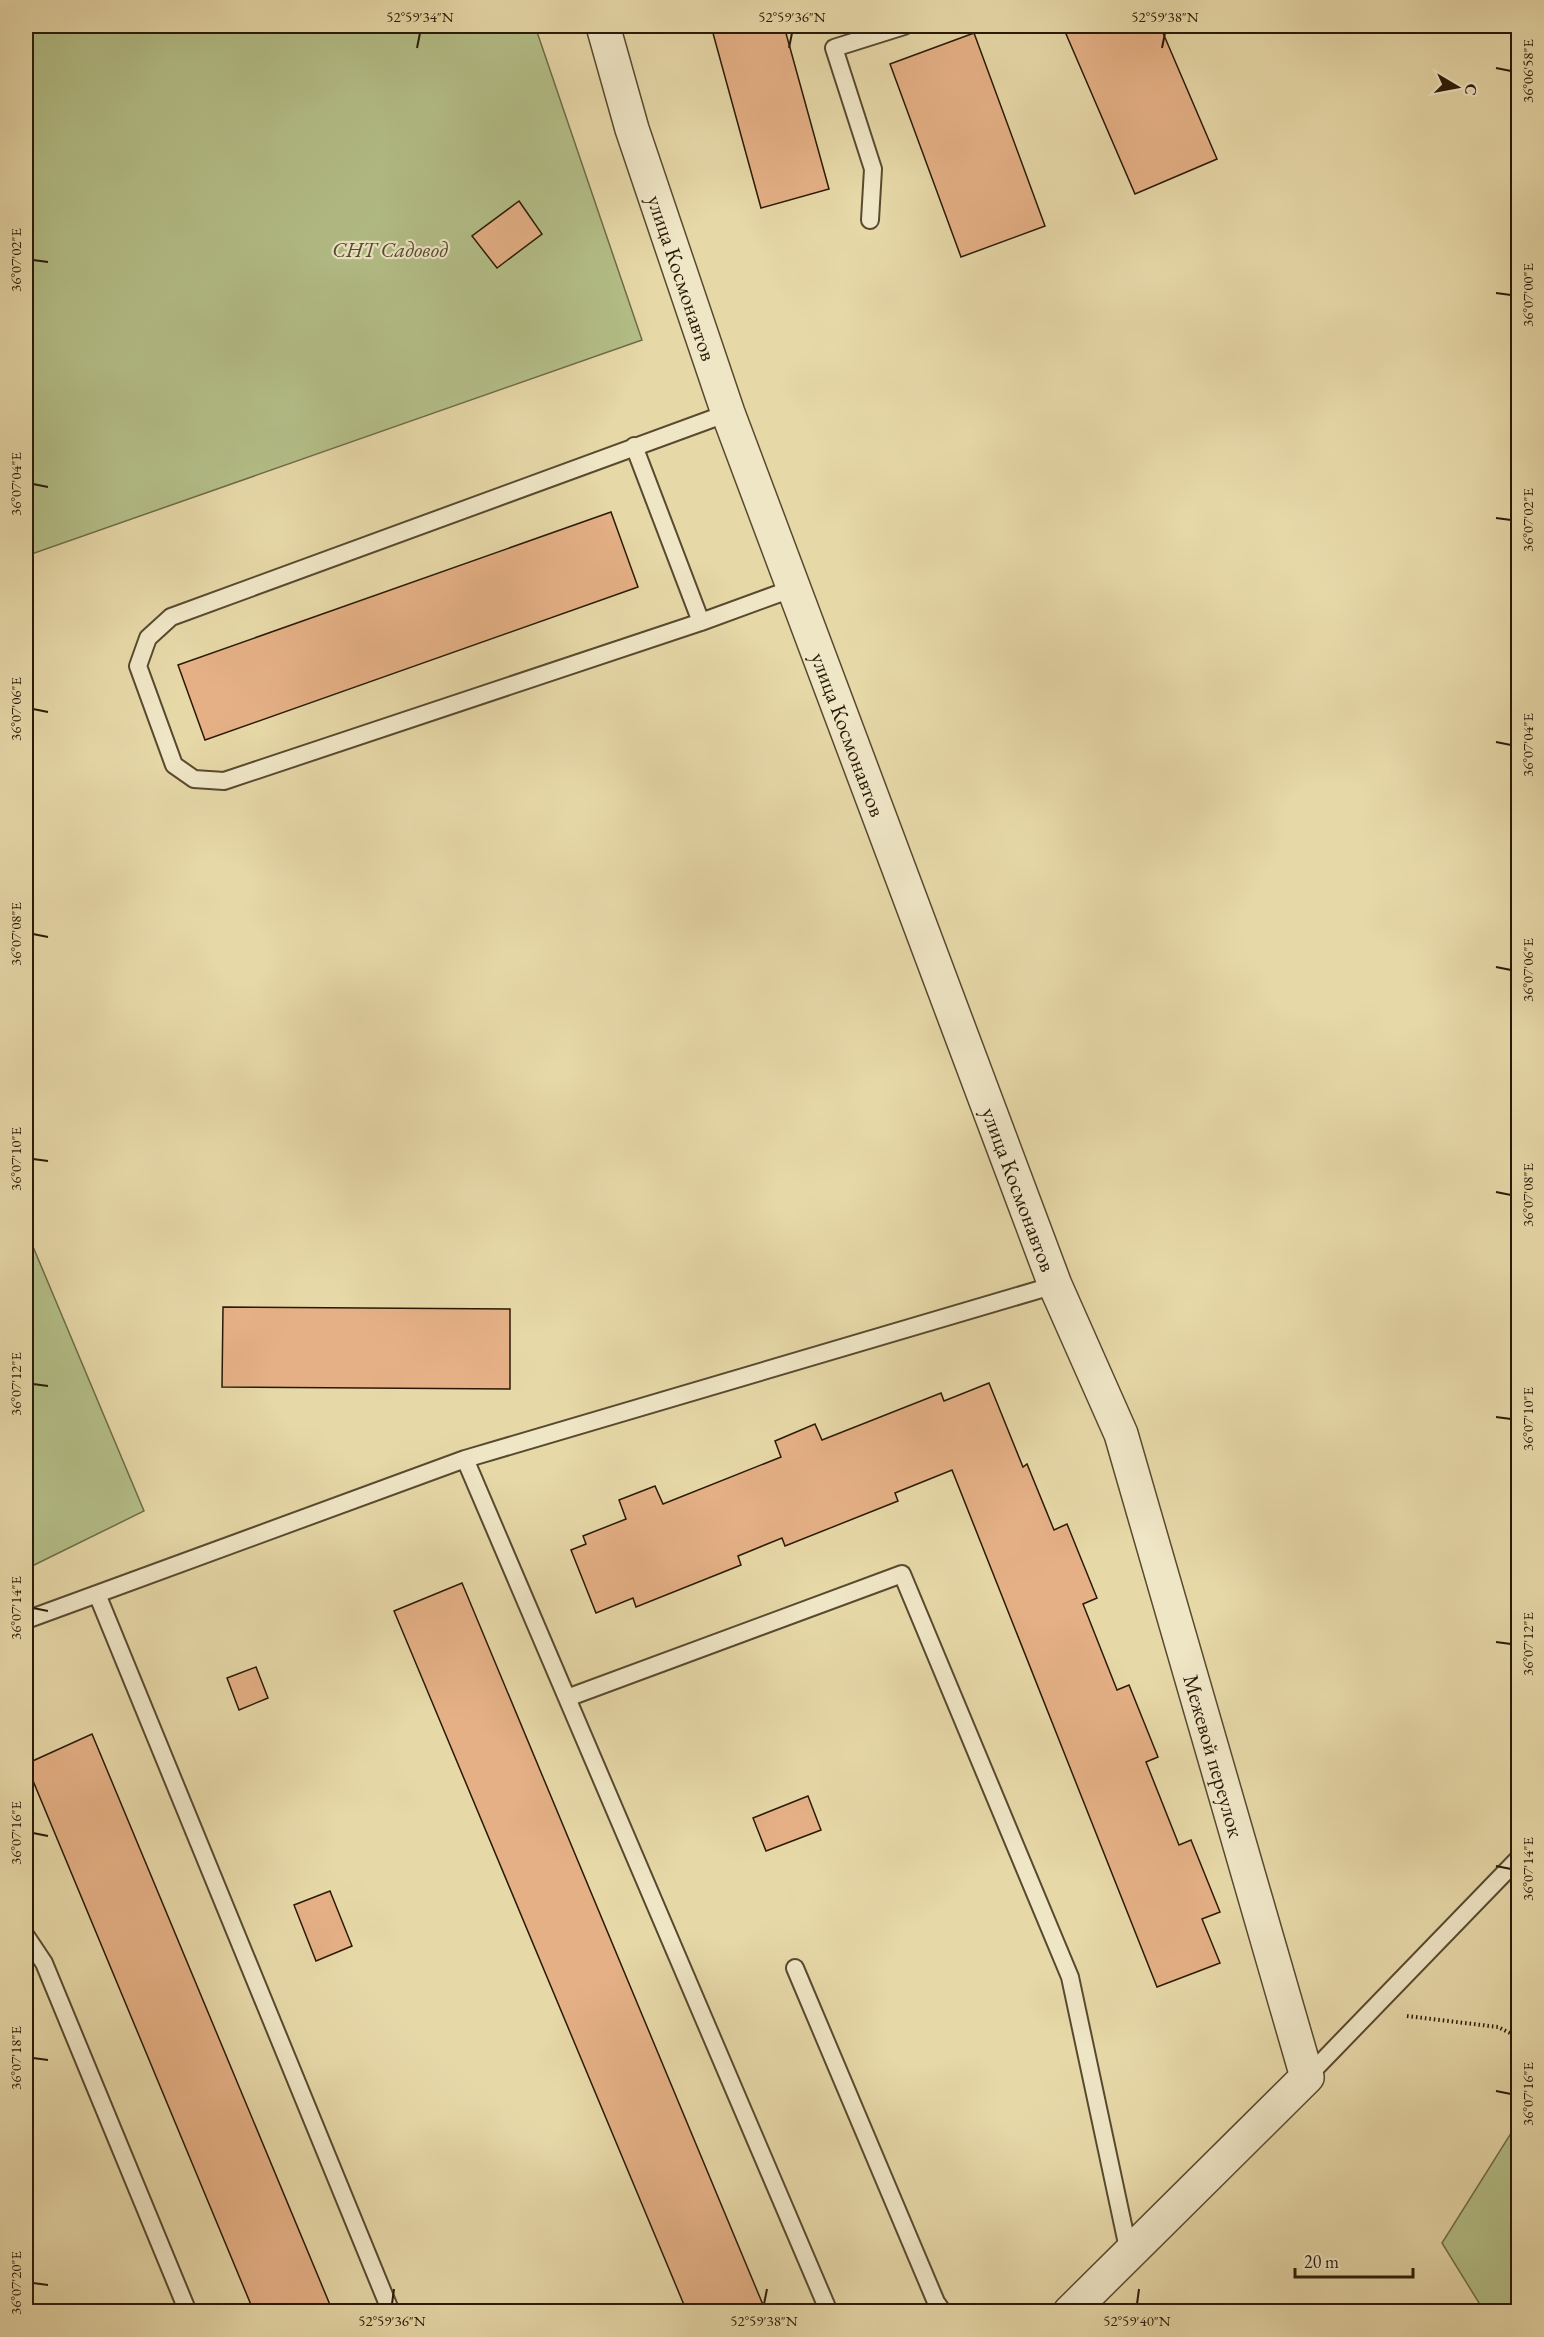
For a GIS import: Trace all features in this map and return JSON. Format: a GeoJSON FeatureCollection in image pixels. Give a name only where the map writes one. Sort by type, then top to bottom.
{"type":"FeatureCollection","features":[{"type":"Feature","properties":{"kind":"street","name":"улица Космонавтов"},"geometry":{"type":"LineString","coordinates":[[603,26],[632,129],[728,413],[1055,1285],[1122,1434]]}},
{"type":"Feature","properties":{"kind":"street","name":"Межевой переулок"},"geometry":{"type":"LineString","coordinates":[[1122,1434],[1307,2077]]}},
{"type":"Feature","properties":{"kind":"street"},"geometry":{"type":"LineString","coordinates":[[1070,2312],[1307,2077]]}},
{"type":"Feature","properties":{"kind":"lane"},"geometry":{"type":"LineString","coordinates":[[870,220],[873,169],[834,48],[904,26]]}},
{"type":"Feature","properties":{"kind":"lane"},"geometry":{"type":"LineString","coordinates":[[728,413],[171,617],[148,638],[138,666],[174,765],[194,779],[224,781],[701,622],[794,588]]}},
{"type":"Feature","properties":{"kind":"lane"},"geometry":{"type":"LineString","coordinates":[[634,446],[701,622]]}},
{"type":"Feature","properties":{"kind":"lane"},"geometry":{"type":"LineString","coordinates":[[26,1620],[465,1459],[1055,1285]]}},
{"type":"Feature","properties":{"kind":"lane"},"geometry":{"type":"LineString","coordinates":[[465,1459],[829,2312]]}},
{"type":"Feature","properties":{"kind":"lane"},"geometry":{"type":"LineString","coordinates":[[567,1698],[902,1574],[1070,1977],[1129,2253]]}},
{"type":"Feature","properties":{"kind":"lane"},"geometry":{"type":"LineString","coordinates":[[97,1594],[391,2312]]}},
{"type":"Feature","properties":{"kind":"lane"},"geometry":{"type":"LineString","coordinates":[[1307,2077],[1518,1859]]}},
{"type":"Feature","properties":{"kind":"lane"},"geometry":{"type":"LineString","coordinates":[[26,1935],[45,1963],[188,2312]]}},
{"type":"Feature","properties":{"kind":"lane"},"geometry":{"type":"LineString","coordinates":[[795,1968],[936,2302],[943,2312]]}},
{"type":"Feature","properties":{"kind":"path"},"geometry":{"type":"LineString","coordinates":[[1370,2011],[1498,2027],[1518,2037]]}},
{"type":"Feature","properties":{"kind":"green space","name":"СНТ Садовод"},"geometry":{"type":"Polygon","coordinates":[[[26,26],[535,26],[642,340],[26,556],[26,26]]]}},
{"type":"Feature","properties":{"kind":"green space"},"geometry":{"type":"Polygon","coordinates":[[[26,1230],[144,1511],[26,1569],[26,1230]]]}},
{"type":"Feature","properties":{"kind":"green space"},"geometry":{"type":"Polygon","coordinates":[[[1518,2122],[1518,2311],[1484,2311],[1442,2243],[1518,2122]]]}},
{"type":"Feature","properties":{"kind":"building"},"geometry":{"type":"Polygon","coordinates":[[[711,26],[784,26],[829,189],[761,208],[711,26]]]}},
{"type":"Feature","properties":{"kind":"building"},"geometry":{"type":"Polygon","coordinates":[[[1160,26],[1217,159],[1135,194],[1063,27],[1160,26]]]}},
{"type":"Feature","properties":{"kind":"building"},"geometry":{"type":"Polygon","coordinates":[[[974,33],[1045,226],[961,257],[890,64],[974,33]]]}},
{"type":"Feature","properties":{"kind":"building"},"geometry":{"type":"Polygon","coordinates":[[[519,201],[542,234],[497,268],[472,236],[519,201]]]}},
{"type":"Feature","properties":{"kind":"building"},"geometry":{"type":"Polygon","coordinates":[[[611,512],[638,587],[205,740],[178,665],[611,512]]]}},
{"type":"Feature","properties":{"kind":"building"},"geometry":{"type":"Polygon","coordinates":[[[223,1307],[510,1309],[510,1389],[222,1387],[223,1307]]]}},
{"type":"Feature","properties":{"kind":"building"},"geometry":{"type":"Polygon","coordinates":[[[989,1383],[1023,1467],[1027,1464],[1054,1530],[1067,1524],[1097,1598],[1083,1604],[1117,1690],[1129,1685],[1158,1757],[1146,1762],[1179,1845],[1191,1840],[1220,1912],[1202,1919],[1220,1963],[1157,1987],[952,1470],[895,1493],[898,1501],[785,1546],[782,1538],[738,1556],[741,1565],[636,1607],[633,1598],[596,1613],[571,1550],[586,1544],[583,1536],[626,1519],[619,1500],[655,1486],[663,1504],[781,1457],[775,1441],[815,1424],[822,1440],[941,1393],[944,1401],[989,1383]]]}},
{"type":"Feature","properties":{"kind":"building"},"geometry":{"type":"Polygon","coordinates":[[[462,1583],[766,2312],[687,2312],[394,1611],[462,1583]]]}},
{"type":"Feature","properties":{"kind":"building"},"geometry":{"type":"Polygon","coordinates":[[[256,1667],[268,1698],[239,1710],[227,1678],[256,1667]]]}},
{"type":"Feature","properties":{"kind":"building"},"geometry":{"type":"Polygon","coordinates":[[[92,1734],[333,2312],[254,2312],[26,1764],[92,1734]]]}},
{"type":"Feature","properties":{"kind":"building"},"geometry":{"type":"Polygon","coordinates":[[[808,1796],[821,1830],[766,1851],[753,1818],[808,1796]]]}},
{"type":"Feature","properties":{"kind":"building"},"geometry":{"type":"Polygon","coordinates":[[[330,1891],[352,1946],[316,1961],[294,1905],[330,1891]]]}}]}
